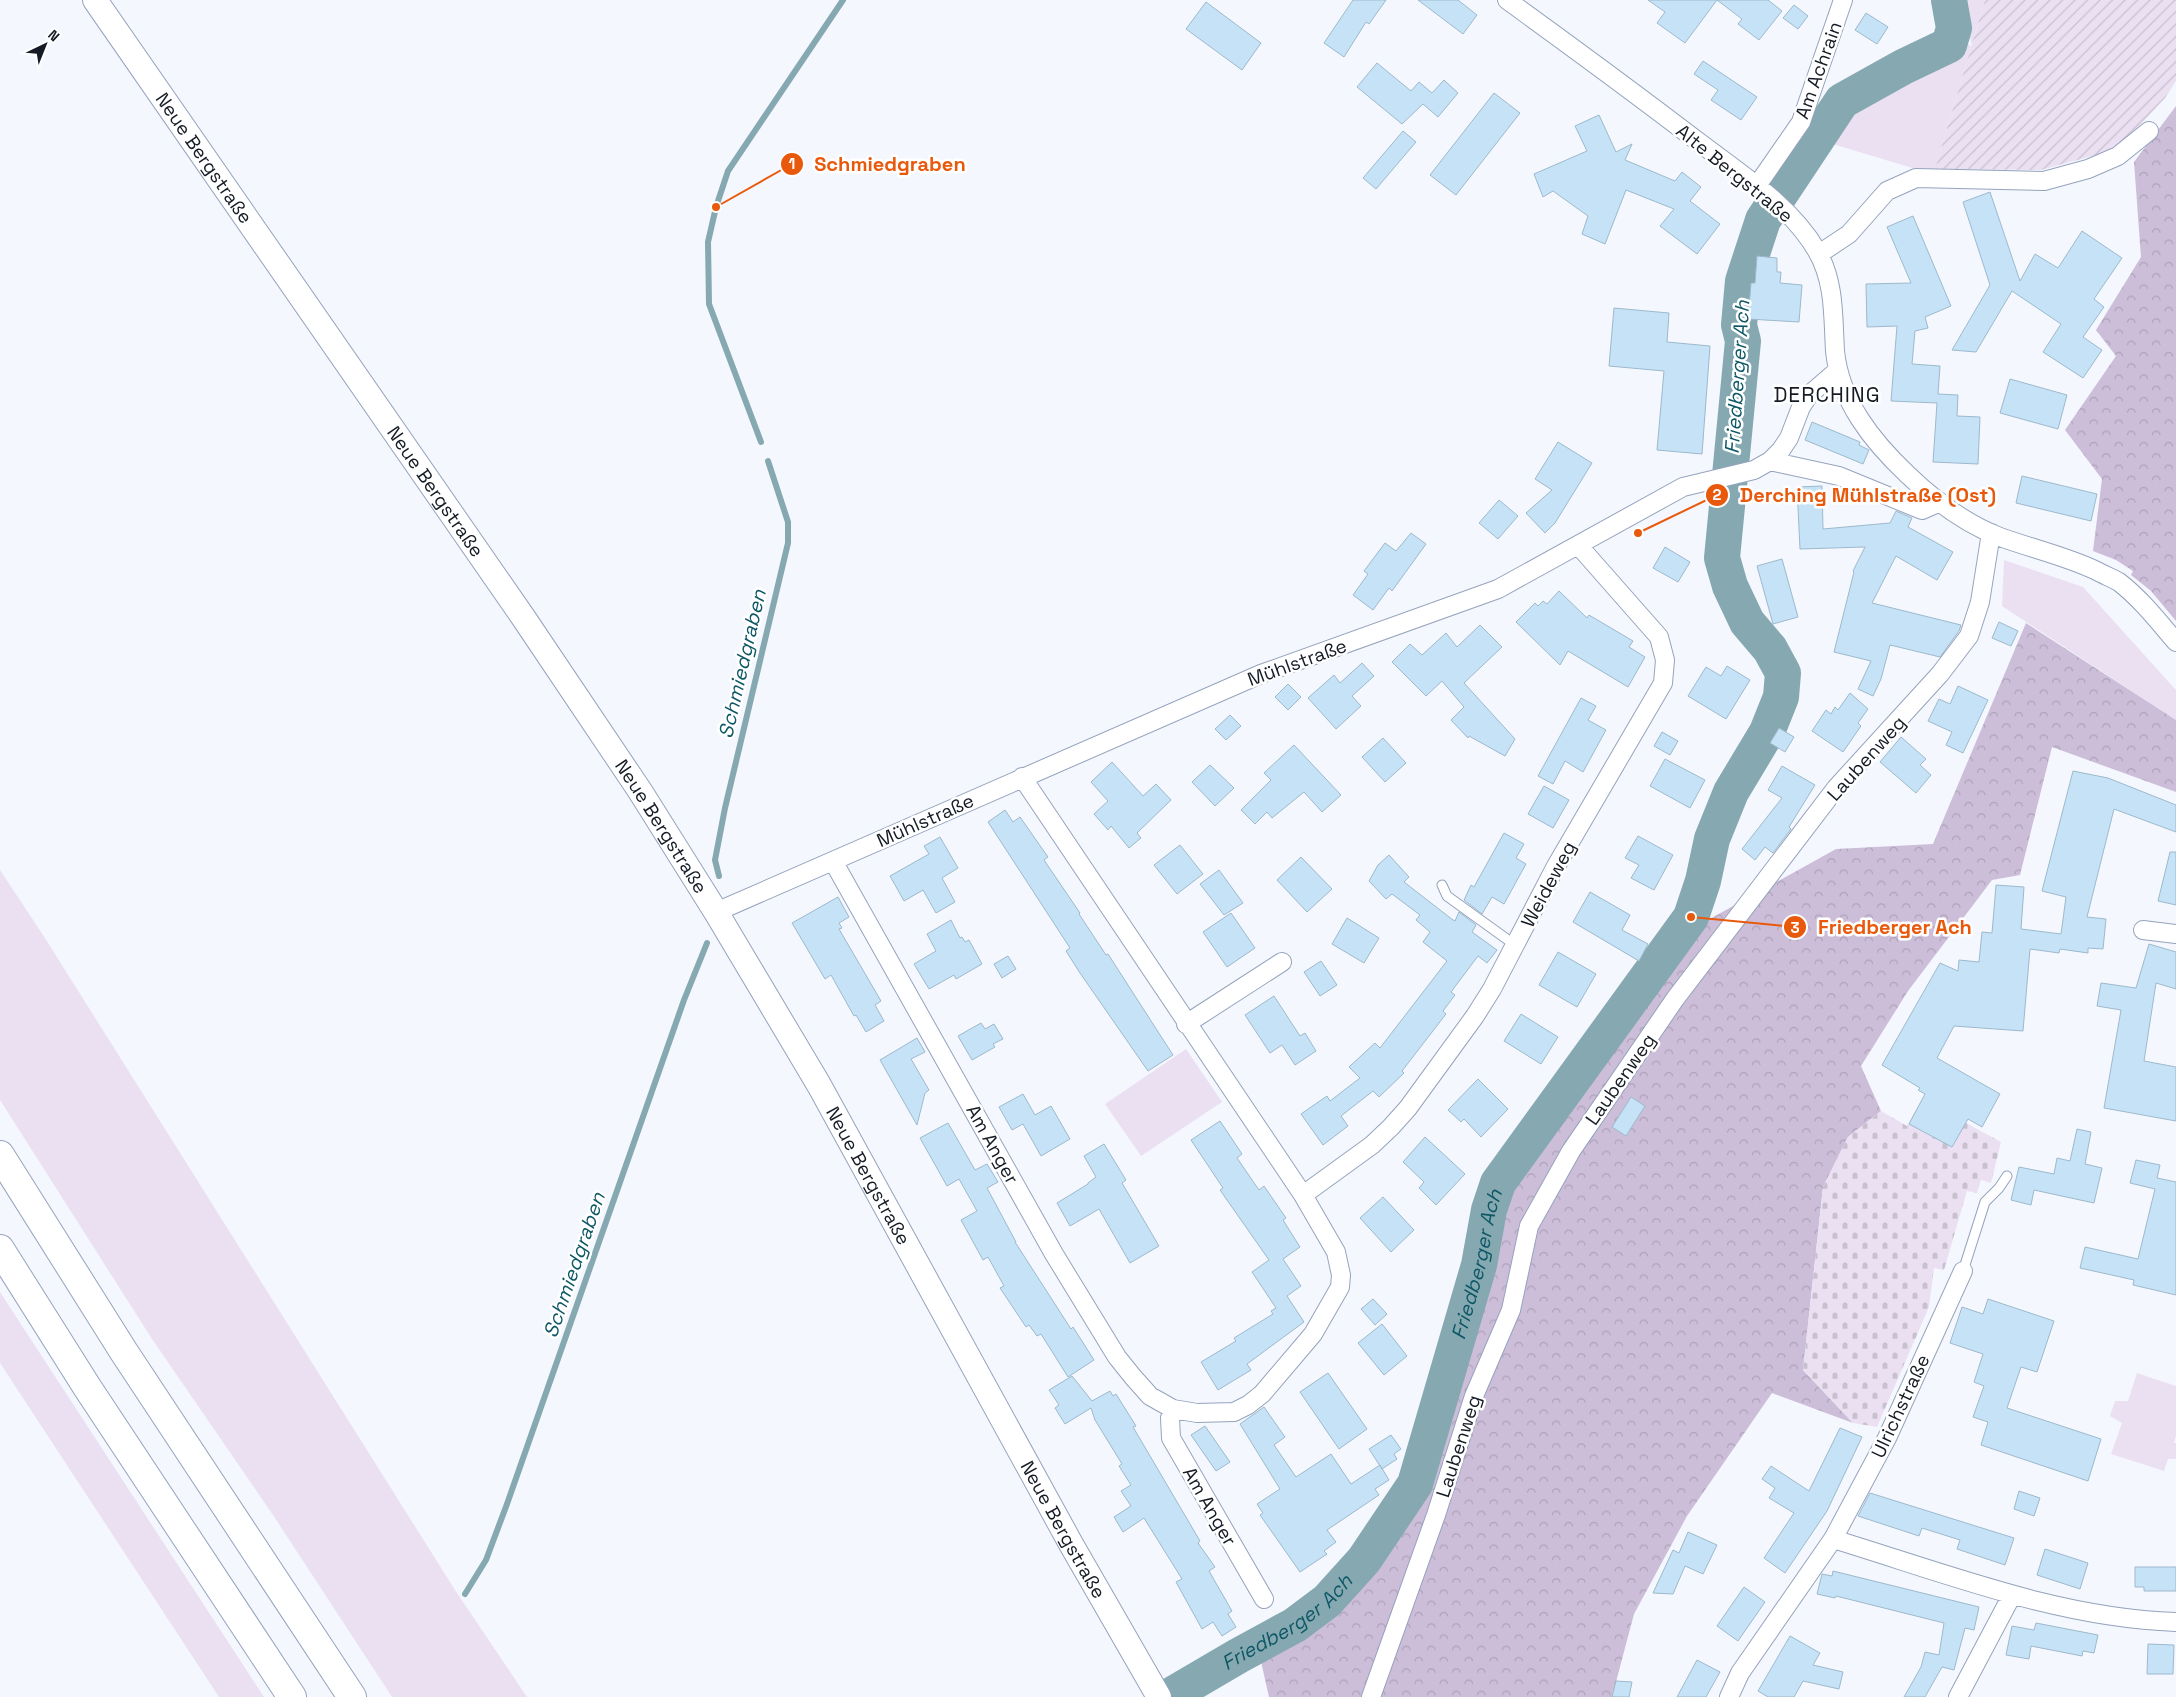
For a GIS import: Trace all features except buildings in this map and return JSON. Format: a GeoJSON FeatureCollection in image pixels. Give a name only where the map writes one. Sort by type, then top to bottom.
{"type":"FeatureCollection","features":[{"type":"Feature","properties":{"kind":"highway"},"geometry":{"type":"LineString","coordinates":[[0,1155],[124,1352],[352,1697]]}},
{"type":"Feature","properties":{"kind":"highway"},"geometry":{"type":"LineString","coordinates":[[0,1249],[87,1387],[292,1697]]}},
{"type":"Feature","properties":{"kind":"main road","name":"Neue Bergstraße"},"geometry":{"type":"LineString","coordinates":[[95,0],[524,617],[640,792],[716,912],[818,1085],[1156,1691]]}},
{"type":"Feature","properties":{"kind":"street","name":"Alte Bergstraße"},"geometry":{"type":"LineString","coordinates":[[1507,0],[1580,52],[1760,190],[1784,209],[1803,228],[1819,254],[1828,279],[1833,304],[1838,370],[1857,416],[1878,443],[1907,474],[1940,502],[1991,533],[2072,559],[2117,581],[2142,602],[2176,642]]}},
{"type":"Feature","properties":{"kind":"street","name":"Am Achrain"},"geometry":{"type":"LineString","coordinates":[[1760,190],[1801,122],[1843,0]]}},
{"type":"Feature","properties":{"kind":"street"},"geometry":{"type":"LineString","coordinates":[[1819,254],[1848,234],[1887,191],[1916,178],[2044,181],[2088,169],[2118,156],[2148,131]]}},
{"type":"Feature","properties":{"kind":"street","name":"Mühlstraße"},"geometry":{"type":"LineString","coordinates":[[716,912],[1261,674],[1498,589],[1683,487],[1754,470],[1781,450],[1789,438],[1801,407],[1809,395],[1838,370]]}},
{"type":"Feature","properties":{"kind":"street"},"geometry":{"type":"LineString","coordinates":[[1770,460],[1839,476],[1922,510],[1940,502]]}},
{"type":"Feature","properties":{"kind":"street","name":"Laubenweg"},"geometry":{"type":"LineString","coordinates":[[1371,1697],[1436,1515],[1474,1396],[1511,1310],[1529,1226],[1571,1151],[1676,999],[1836,788],[1940,674],[1969,636],[1980,602],[1991,533]]}},
{"type":"Feature","properties":{"kind":"street","name":"Weideweg"},"geometry":{"type":"LineString","coordinates":[[1303,1195],[1372,1145],[1408,1108],[1475,1016],[1556,866],[1663,683],[1665,660],[1659,637],[1578,545]]}},
{"type":"Feature","properties":{"kind":"street","name":"Am Anger"},"geometry":{"type":"LineString","coordinates":[[834,861],[1050,1245],[1113,1349],[1133,1378],[1150,1396],[1174,1409],[1197,1413],[1234,1412],[1248,1405],[1262,1394],[1313,1334],[1340,1287],[1341,1275],[1336,1252],[1303,1195],[1186,1024],[1022,777]]}},
{"type":"Feature","properties":{"kind":"street"},"geometry":{"type":"LineString","coordinates":[[2143,930],[2176,934]]}},
{"type":"Feature","properties":{"kind":"street"},"geometry":{"type":"LineString","coordinates":[[1186,1024],[1282,962]]}},
{"type":"Feature","properties":{"kind":"street","name":"Ulrichstraße"},"geometry":{"type":"LineString","coordinates":[[1729,1697],[1740,1673],[1833,1539],[1887,1438],[1963,1271]]}},
{"type":"Feature","properties":{"kind":"street","name":"Am Anger"},"geometry":{"type":"LineString","coordinates":[[1174,1409],[1170,1418],[1171,1438],[1264,1599]]}},
{"type":"Feature","properties":{"kind":"street"},"geometry":{"type":"LineString","coordinates":[[1833,1539],[2012,1595],[2105,1615],[2176,1622]]}},
{"type":"Feature","properties":{"kind":"street"},"geometry":{"type":"LineString","coordinates":[[1958,1697],[2012,1595]]}},
{"type":"Feature","properties":{"kind":"lane"},"geometry":{"type":"LineString","coordinates":[[1442,885],[1447,896],[1515,945]]}},
{"type":"Feature","properties":{"kind":"lane"},"geometry":{"type":"LineString","coordinates":[[1963,1271],[1985,1202],[1999,1188],[2007,1176]]}},
{"type":"Feature","properties":{"kind":"green space"},"geometry":{"type":"Polygon","coordinates":[[[1962,0],[1985,0],[1972,45],[1962,0]]]}},
{"type":"Feature","properties":{"kind":"green space"},"geometry":{"type":"Polygon","coordinates":[[[1985,0],[2176,0],[2176,81],[2165,98],[2118,149],[2041,170],[1935,169],[1985,0]]]}},
{"type":"Feature","properties":{"kind":"green space"},"geometry":{"type":"Polygon","coordinates":[[[1942,26],[1971,46],[1935,169],[1919,170],[1806,136],[1839,94],[1890,63],[1931,44],[1942,26]]]}},
{"type":"Feature","properties":{"kind":"green space"},"geometry":{"type":"Polygon","coordinates":[[[2176,106],[2176,621],[2151,591],[2131,575],[2133,571],[2116,560],[2093,551],[2102,479],[2065,430],[2116,356],[2096,330],[2141,257],[2134,162],[2176,106]]]}},
{"type":"Feature","properties":{"kind":"green space"},"geometry":{"type":"Polygon","coordinates":[[[2004,560],[2083,587],[2176,690],[2176,720],[2002,606],[2004,560]]]}},
{"type":"Feature","properties":{"kind":"green space"},"geometry":{"type":"Polygon","coordinates":[[[2026,623],[2176,720],[2176,792],[2052,747],[2020,875],[1992,880],[1908,991],[1861,1066],[1881,1111],[1848,1137],[1823,1187],[1803,1370],[1853,1423],[1772,1393],[1687,1516],[1634,1614],[1612,1697],[1269,1697],[1260,1657],[1311,1628],[1341,1602],[1374,1561],[1425,1484],[1476,1307],[1508,1185],[1538,1138],[1679,936],[1836,849],[1933,844],[2026,623]]]}},
{"type":"Feature","properties":{"kind":"green space"},"geometry":{"type":"Polygon","coordinates":[[[0,870],[43,935],[455,1590],[527,1697],[392,1697],[273,1515],[152,1339],[0,1100],[0,870]]]}},
{"type":"Feature","properties":{"kind":"green space"},"geometry":{"type":"Polygon","coordinates":[[[1186,1049],[1222,1102],[1141,1156],[1105,1104],[1186,1049]]]}},
{"type":"Feature","properties":{"kind":"green space"},"geometry":{"type":"Polygon","coordinates":[[[1922,1099],[2001,1142],[1991,1183],[1981,1180],[1977,1193],[1967,1191],[1944,1270],[1934,1268],[1929,1307],[1877,1427],[1853,1423],[1803,1370],[1823,1187],[1848,1137],[1881,1111],[1907,1126],[1922,1099]]]}},
{"type":"Feature","properties":{"kind":"green space"},"geometry":{"type":"Polygon","coordinates":[[[0,1292],[264,1697],[219,1697],[0,1363],[0,1292]]]}},
{"type":"Feature","properties":{"kind":"green space"},"geometry":{"type":"Polygon","coordinates":[[[2137,1373],[2176,1386],[2176,1436],[2174,1443],[2176,1443],[2176,1459],[2168,1459],[2164,1471],[2111,1454],[2122,1423],[2110,1416],[2115,1401],[2128,1401],[2137,1373]]]}},
{"type":"Feature","properties":{"kind":"waterway","name":"Schmiedgraben"},"geometry":{"type":"LineString","coordinates":[[761,442],[709,304],[708,242],[716,207],[728,171],[843,0]]}},
{"type":"Feature","properties":{"kind":"waterway","name":"Friedberger Ach"},"geometry":{"type":"LineString","coordinates":[[1168,1697],[1295,1625],[1327,1601],[1364,1560],[1415,1484],[1479,1265],[1489,1210],[1498,1183],[1691,917],[1703,881],[1712,839],[1731,792],[1767,732],[1781,697],[1783,673],[1770,649],[1747,622],[1730,586],[1722,558],[1743,341],[1739,325],[1743,281],[1763,220],[1842,101],[1903,67],[1949,45],[1954,28],[1949,0]]}},
{"type":"Feature","properties":{"kind":"waterway","name":"Schmiedgraben"},"geometry":{"type":"LineString","coordinates":[[719,876],[715,860],[725,808],[788,543],[788,522],[768,461]]}},
{"type":"Feature","properties":{"kind":"waterway","name":"Schmiedgraben"},"geometry":{"type":"LineString","coordinates":[[465,1594],[486,1560],[507,1504],[684,1000],[707,943]]}},
{"type":"Feature","properties":{"kind":"place","name":"Schmiedgraben"},"geometry":{"type":"Point","coordinates":[716,207]}},
{"type":"Feature","properties":{"kind":"place","name":"Derching Mühlstraße (Ost)"},"geometry":{"type":"Point","coordinates":[1638,533]}},
{"type":"Feature","properties":{"kind":"place","name":"Friedberger Ach"},"geometry":{"type":"Point","coordinates":[1691,917]}},
{"type":"Feature","properties":{"kind":"district","name":"DERCHING"},"geometry":{"type":"Point","coordinates":[1827,395]}}]}
